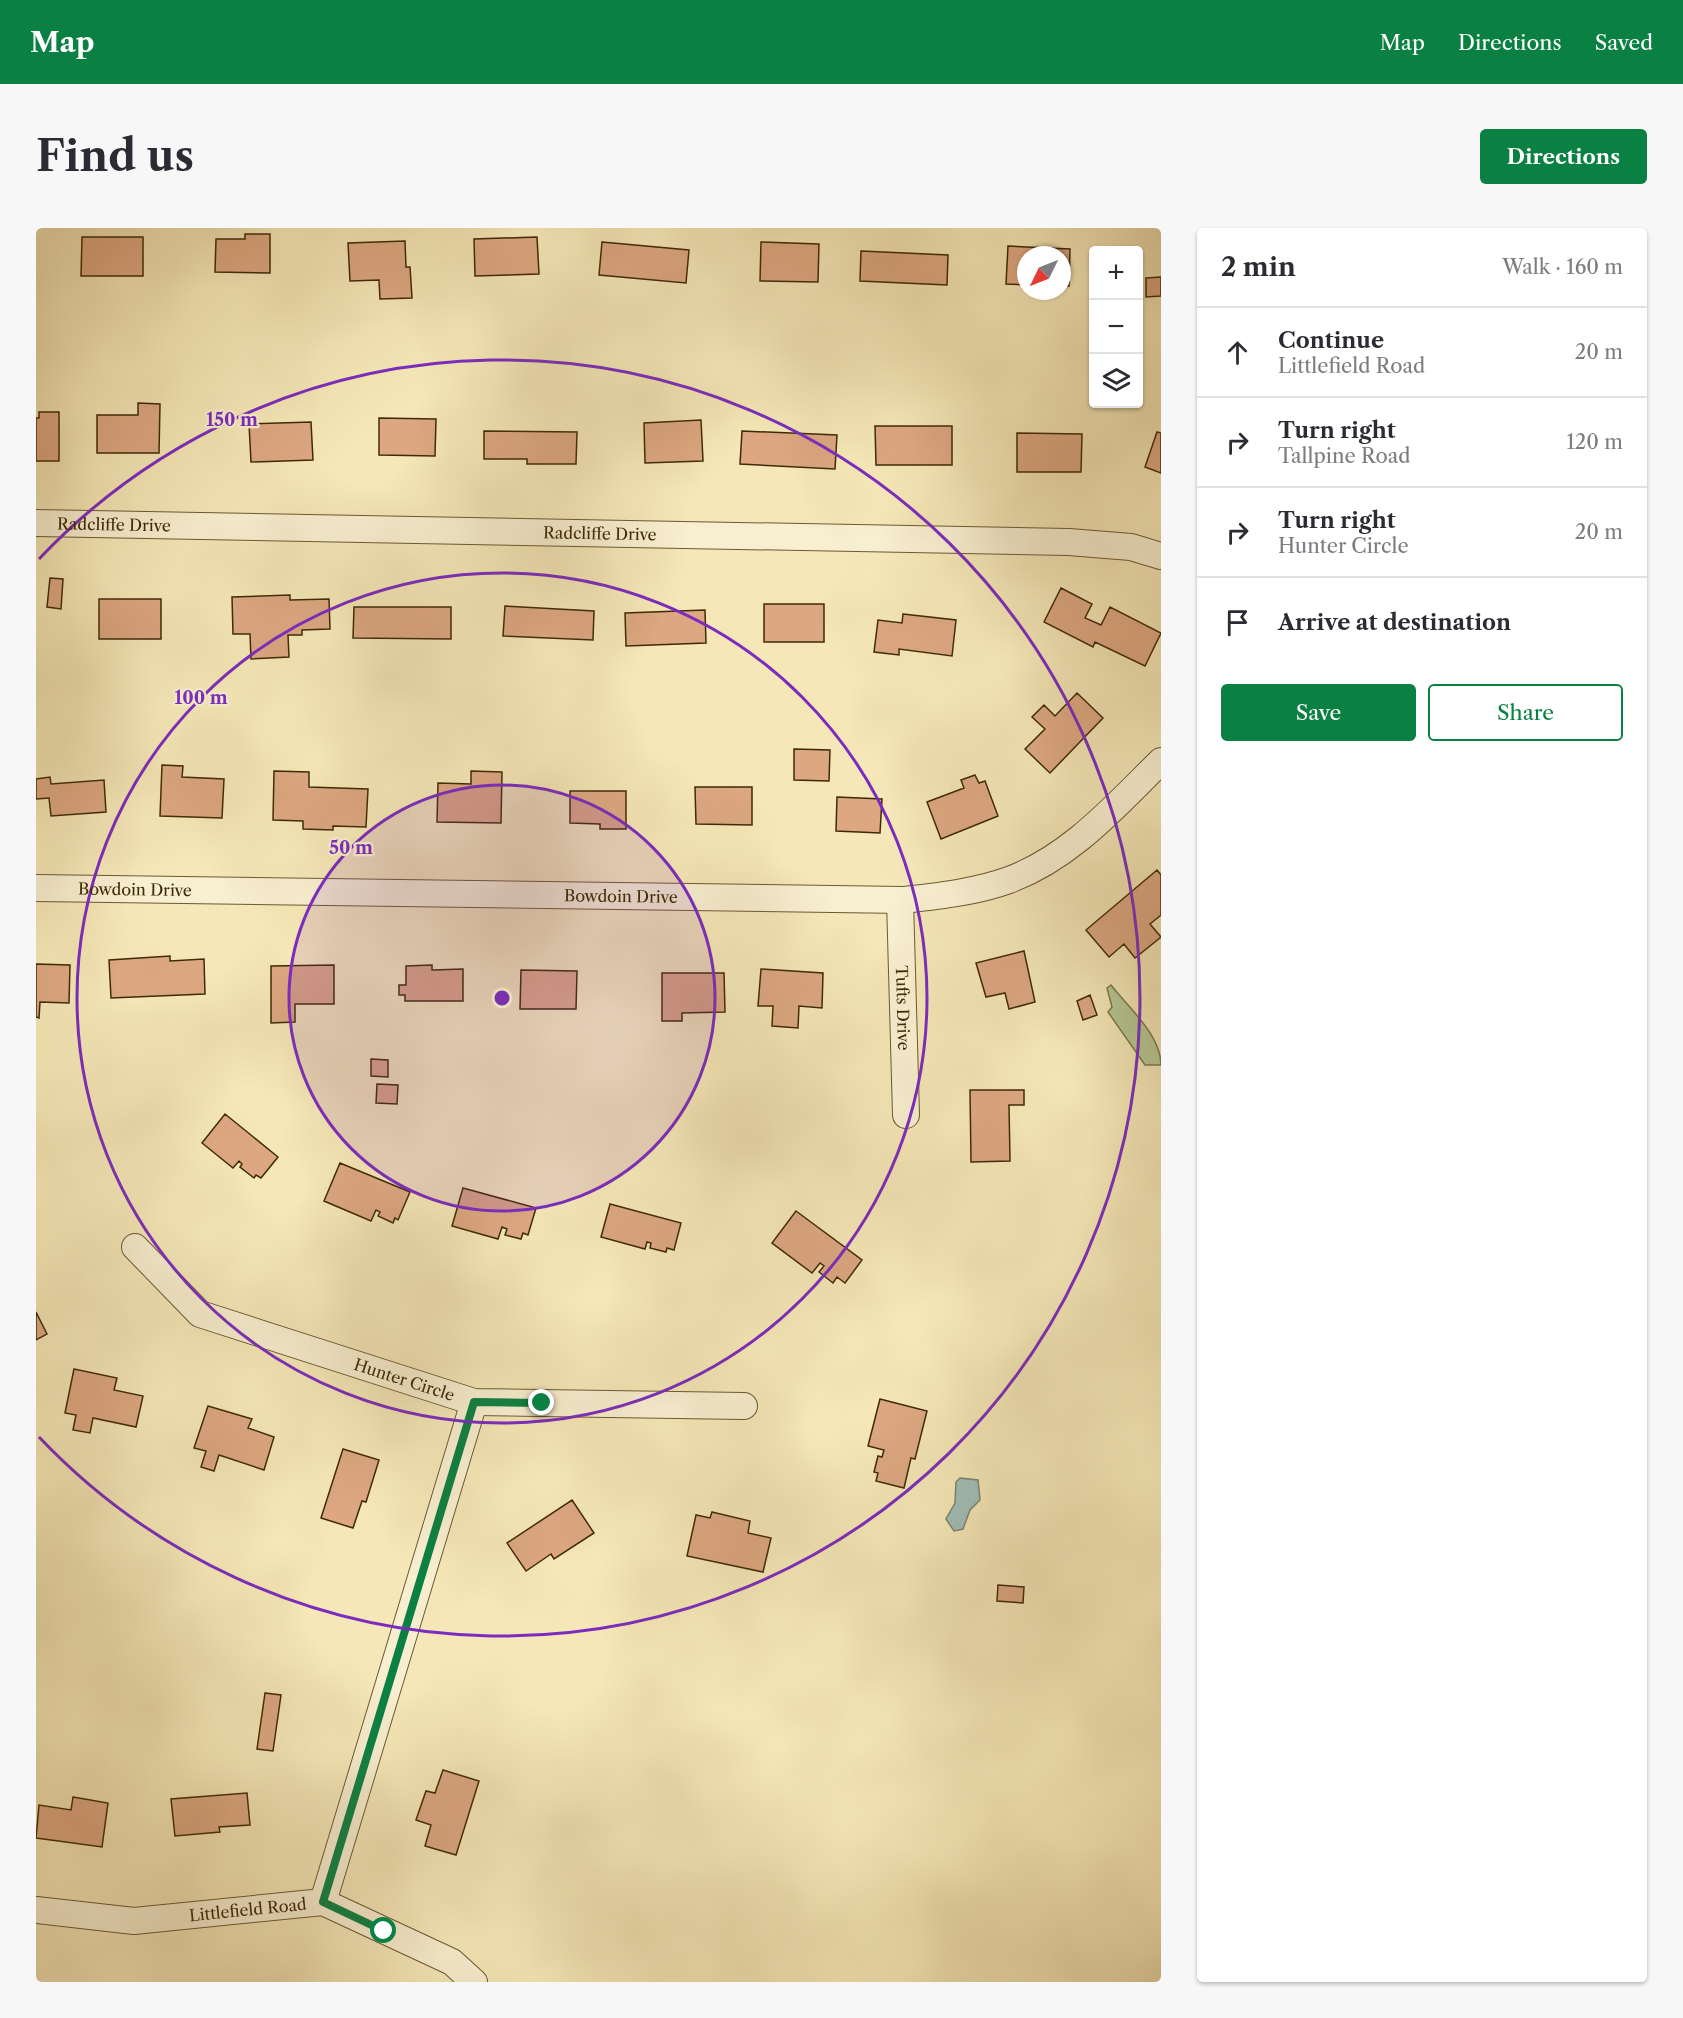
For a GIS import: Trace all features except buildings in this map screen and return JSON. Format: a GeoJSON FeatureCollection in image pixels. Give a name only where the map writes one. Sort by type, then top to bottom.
{"type":"FeatureCollection","features":[{"type":"Feature","properties":{"kind":"street","name":"Radcliffe Drive"},"geometry":{"type":"LineString","coordinates":[[36,524],[1050,542],[1119,545],[1161,556]]}},
{"type":"Feature","properties":{"kind":"street","name":"Bowdoin Drive"},"geometry":{"type":"LineString","coordinates":[[36,888],[900,900],[986,887],[1035,869],[1059,854],[1098,823],[1161,761]]}},
{"type":"Feature","properties":{"kind":"street","name":"Tufts Drive"},"geometry":{"type":"LineString","coordinates":[[900,900],[906,1115]]}},
{"type":"Feature","properties":{"kind":"street","name":"Hunter Circle"},"geometry":{"type":"LineString","coordinates":[[135,1247],[200,1314],[474,1402],[744,1406]]}},
{"type":"Feature","properties":{"kind":"street"},"geometry":{"type":"LineString","coordinates":[[323,1902],[474,1402]]}},
{"type":"Feature","properties":{"kind":"street","name":"Littlefield Road"},"geometry":{"type":"LineString","coordinates":[[36,1910],[134,1921],[323,1902],[452,1962],[474,1982]]}},
{"type":"Feature","properties":{"kind":"green space"},"geometry":{"type":"Polygon","coordinates":[[[1111,985],[1150,1032],[1160,1054],[1161,1065],[1145,1065],[1108,1012],[1112,1007],[1107,988],[1111,985]]]}},
{"type":"Feature","properties":{"kind":"water"},"geometry":{"type":"Polygon","coordinates":[[[960,1478],[978,1480],[980,1500],[970,1510],[963,1529],[954,1531],[946,1519],[955,1503],[956,1482],[960,1478]]]}},
{"type":"Feature","properties":{"kind":"route"},"geometry":{"type":"LineString","coordinates":[[384,1931],[323,1902],[474,1402],[542,1403]]}}]}
